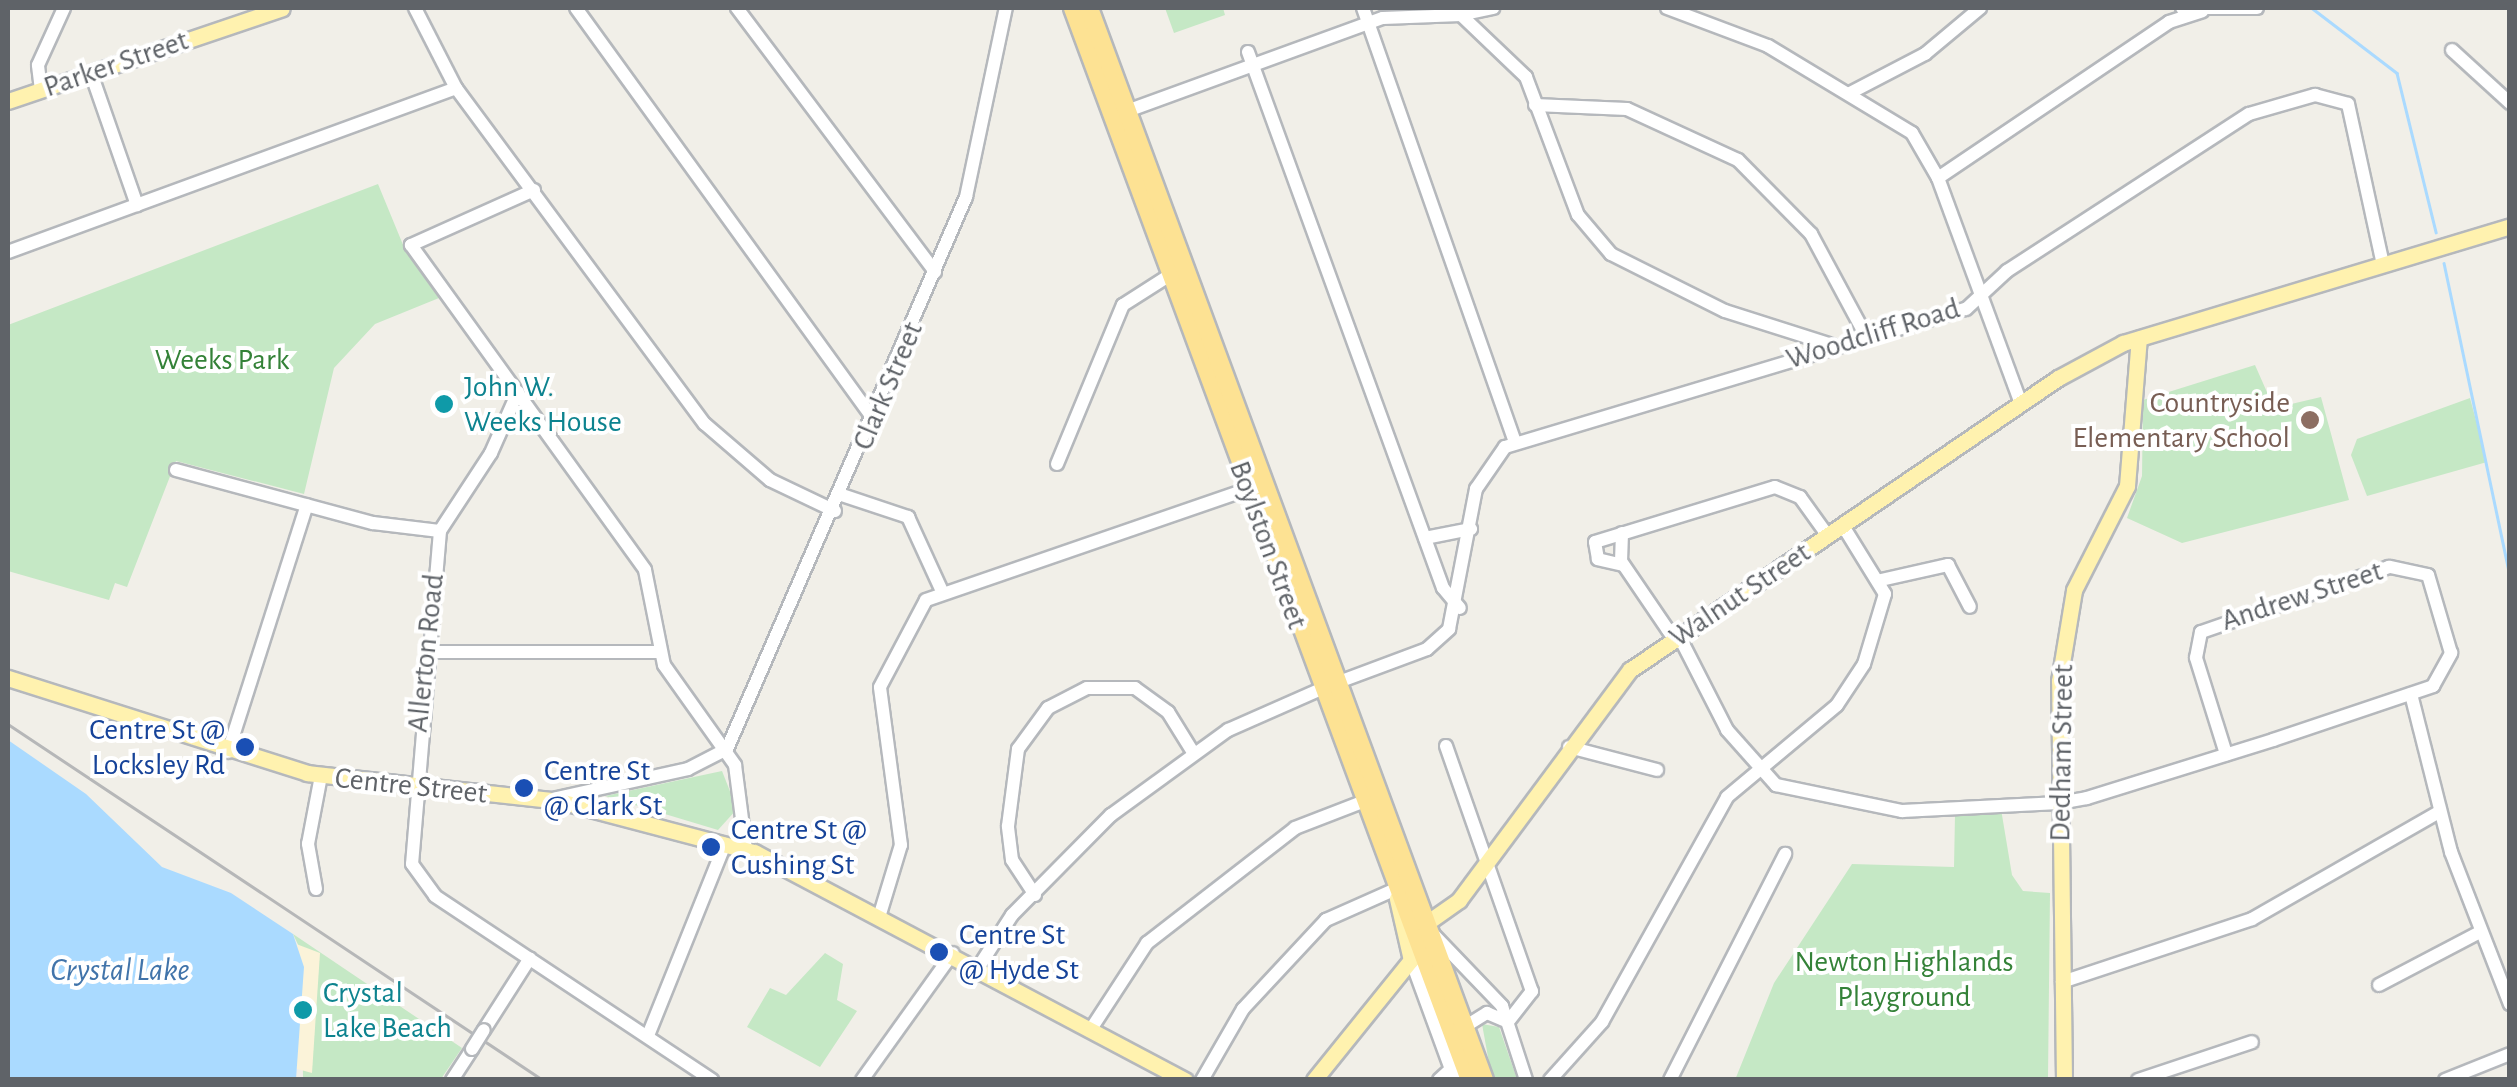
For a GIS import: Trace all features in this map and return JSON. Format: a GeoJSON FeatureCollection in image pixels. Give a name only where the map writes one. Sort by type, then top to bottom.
{"type":"FeatureCollection","features":[{"type":"Feature","properties":{"kind":"highway","name":"Boylston Street"},"geometry":{"type":"LineString","coordinates":[[1073,8],[1248,489],[1430,927],[1484,1080]]}},
{"type":"Feature","properties":{"kind":"highway","name":"Boylston Street"},"geometry":{"type":"LineString","coordinates":[[1089,8],[1328,686],[1362,802],[1470,1080]]}},
{"type":"Feature","properties":{"kind":"main road","name":"Parker Street"},"geometry":{"type":"LineString","coordinates":[[8,101],[282,8]]}},
{"type":"Feature","properties":{"kind":"main road"},"geometry":{"type":"LineString","coordinates":[[2131,341],[2510,226]]}},
{"type":"Feature","properties":{"kind":"main road","name":"Dedham Street"},"geometry":{"type":"LineString","coordinates":[[2064,1080],[2059,803],[2066,625],[2078,579],[2127,486],[2131,341]]}},
{"type":"Feature","properties":{"kind":"main road","name":"Walnut Street"},"geometry":{"type":"LineString","coordinates":[[1430,927],[1488,864],[1613,686],[1677,638],[2021,404],[2131,341]]}},
{"type":"Feature","properties":{"kind":"main road","name":"Centre Street"},"geometry":{"type":"LineString","coordinates":[[8,678],[228,752],[321,776],[413,790],[550,800],[746,850],[880,914],[1185,1080]]}},
{"type":"Feature","properties":{"kind":"main road"},"geometry":{"type":"LineString","coordinates":[[1314,1080],[1411,960],[1396,890]]}},
{"type":"Feature","properties":{"kind":"street"},"geometry":{"type":"LineString","coordinates":[[41,90],[38,65],[64,8]]}},
{"type":"Feature","properties":{"kind":"street"},"geometry":{"type":"LineString","coordinates":[[415,8],[456,88],[714,433],[780,486],[835,511]]}},
{"type":"Feature","properties":{"kind":"street"},"geometry":{"type":"LineString","coordinates":[[576,8],[874,420]]}},
{"type":"Feature","properties":{"kind":"street"},"geometry":{"type":"LineString","coordinates":[[737,8],[935,272]]}},
{"type":"Feature","properties":{"kind":"street","name":"Clark Street"},"geometry":{"type":"LineString","coordinates":[[727,750],[760,656],[835,511],[974,174],[1006,8]]}},
{"type":"Feature","properties":{"kind":"street"},"geometry":{"type":"LineString","coordinates":[[978,968],[1035,896],[1104,822],[1194,754],[1328,686],[1433,646],[1460,608],[1483,472],[1515,442],[1362,8]]}},
{"type":"Feature","properties":{"kind":"street"},"geometry":{"type":"LineString","coordinates":[[1127,112],[1250,58],[1368,22],[1411,10],[1465,12],[1493,8]]}},
{"type":"Feature","properties":{"kind":"street"},"geometry":{"type":"LineString","coordinates":[[1667,8],[1706,14],[1850,93],[1912,133],[1938,178],[1978,297],[2021,404]]}},
{"type":"Feature","properties":{"kind":"street"},"geometry":{"type":"LineString","coordinates":[[1850,93],[1924,54],[1980,8]]}},
{"type":"Feature","properties":{"kind":"street"},"geometry":{"type":"LineString","coordinates":[[2182,8],[2256,8]]}},
{"type":"Feature","properties":{"kind":"street"},"geometry":{"type":"LineString","coordinates":[[1938,178],[2170,22],[2202,11]]}},
{"type":"Feature","properties":{"kind":"street"},"geometry":{"type":"LineString","coordinates":[[1465,12],[1515,60],[1578,215],[1611,254],[1725,311],[1834,346]]}},
{"type":"Feature","properties":{"kind":"street"},"geometry":{"type":"LineString","coordinates":[[2452,50],[2510,103]]}},
{"type":"Feature","properties":{"kind":"street"},"geometry":{"type":"LineString","coordinates":[[1250,58],[1445,594],[1460,608]]}},
{"type":"Feature","properties":{"kind":"street"},"geometry":{"type":"LineString","coordinates":[[90,73],[137,205]]}},
{"type":"Feature","properties":{"kind":"street"},"geometry":{"type":"LineString","coordinates":[[8,252],[456,88]]}},
{"type":"Feature","properties":{"kind":"street","name":"Woodcliff Road"},"geometry":{"type":"LineString","coordinates":[[1515,442],[1866,336],[1978,297],[2228,124],[2315,95],[2348,104],[2383,264]]}},
{"type":"Feature","properties":{"kind":"street"},"geometry":{"type":"LineString","coordinates":[[1535,104],[1628,110],[1738,160],[1811,234],[1866,336]]}},
{"type":"Feature","properties":{"kind":"street"},"geometry":{"type":"LineString","coordinates":[[534,190],[411,245],[645,570],[658,652],[727,750],[746,850]]}},
{"type":"Feature","properties":{"kind":"street"},"geometry":{"type":"LineString","coordinates":[[1056,464],[1119,312],[1170,275]]}},
{"type":"Feature","properties":{"kind":"street","name":"Allerton Road"},"geometry":{"type":"LineString","coordinates":[[518,392],[491,454],[440,530],[409,850],[421,882],[712,1080]]}},
{"type":"Feature","properties":{"kind":"street"},"geometry":{"type":"LineString","coordinates":[[176,470],[307,505],[440,530]]}},
{"type":"Feature","properties":{"kind":"street"},"geometry":{"type":"LineString","coordinates":[[1753,767],[1677,638],[1623,565],[1592,549],[1622,532],[1782,486],[1828,536]]}},
{"type":"Feature","properties":{"kind":"street"},"geometry":{"type":"LineString","coordinates":[[880,914],[901,846],[880,687],[912,618],[941,589],[1248,489]]}},
{"type":"Feature","properties":{"kind":"street"},"geometry":{"type":"LineString","coordinates":[[842,495],[908,517],[941,589]]}},
{"type":"Feature","properties":{"kind":"street"},"geometry":{"type":"LineString","coordinates":[[228,752],[307,505]]}},
{"type":"Feature","properties":{"kind":"street"},"geometry":{"type":"LineString","coordinates":[[1553,1079],[1602,1022],[1708,825],[1753,767],[1851,687],[1882,615],[1881,580],[1842,526]]}},
{"type":"Feature","properties":{"kind":"street"},"geometry":{"type":"LineString","coordinates":[[1425,538],[1471,529]]}},
{"type":"Feature","properties":{"kind":"street"},"geometry":{"type":"LineString","coordinates":[[1622,532],[1623,565]]}},
{"type":"Feature","properties":{"kind":"street","name":"Andrew Street"},"geometry":{"type":"LineString","coordinates":[[1753,767],[1776,786],[1889,810],[2059,803],[2226,754],[2410,694],[2443,678],[2451,653],[2433,580],[2404,564],[2201,632],[2196,658],[2226,754]]}},
{"type":"Feature","properties":{"kind":"street"},"geometry":{"type":"LineString","coordinates":[[1881,580],[1948,565],[1970,607]]}},
{"type":"Feature","properties":{"kind":"street"},"geometry":{"type":"LineString","coordinates":[[426,652],[658,652]]}},
{"type":"Feature","properties":{"kind":"street"},"geometry":{"type":"LineString","coordinates":[[1035,896],[1012,860],[1008,826],[1018,749],[1048,708],[1088,688],[1134,688],[1168,712],[1194,754]]}},
{"type":"Feature","properties":{"kind":"street"},"geometry":{"type":"LineString","coordinates":[[2410,694],[2439,812],[2480,932],[2510,1004]]}},
{"type":"Feature","properties":{"kind":"street"},"geometry":{"type":"LineString","coordinates":[[1446,746],[1532,991],[1508,1022]]}},
{"type":"Feature","properties":{"kind":"street"},"geometry":{"type":"LineString","coordinates":[[1569,748],[1657,770]]}},
{"type":"Feature","properties":{"kind":"street"},"geometry":{"type":"LineString","coordinates":[[550,800],[688,769],[727,750]]}},
{"type":"Feature","properties":{"kind":"street"},"geometry":{"type":"LineString","coordinates":[[316,889],[308,844],[321,776]]}},
{"type":"Feature","properties":{"kind":"street"},"geometry":{"type":"LineString","coordinates":[[1091,1029],[1147,943],[1288,832],[1362,802]]}},
{"type":"Feature","properties":{"kind":"street"},"geometry":{"type":"LineString","coordinates":[[2062,982],[2252,919],[2439,812]]}},
{"type":"Feature","properties":{"kind":"street"},"geometry":{"type":"LineString","coordinates":[[649,1034],[726,844]]}},
{"type":"Feature","properties":{"kind":"street"},"geometry":{"type":"LineString","coordinates":[[1670,1080],[1785,854]]}},
{"type":"Feature","properties":{"kind":"street"},"geometry":{"type":"LineString","coordinates":[[1202,1080],[1243,1009],[1326,920],[1396,890]]}},
{"type":"Feature","properties":{"kind":"street"},"geometry":{"type":"LineString","coordinates":[[1430,927],[1508,1022],[1526,1080]]}},
{"type":"Feature","properties":{"kind":"street"},"geometry":{"type":"LineString","coordinates":[[2379,985],[2480,932]]}},
{"type":"Feature","properties":{"kind":"street"},"geometry":{"type":"LineString","coordinates":[[862,1080],[953,953]]}},
{"type":"Feature","properties":{"kind":"street"},"geometry":{"type":"LineString","coordinates":[[452,1080],[530,958]]}},
{"type":"Feature","properties":{"kind":"street"},"geometry":{"type":"LineString","coordinates":[[1411,960],[1453,1074],[1439,1080]]}},
{"type":"Feature","properties":{"kind":"street"},"geometry":{"type":"LineString","coordinates":[[1466,1026],[1487,1013],[1508,1022]]}},
{"type":"Feature","properties":{"kind":"street"},"geometry":{"type":"LineString","coordinates":[[2138,1080],[2252,1042]]}},
{"type":"Feature","properties":{"kind":"street"},"geometry":{"type":"LineString","coordinates":[[2446,1080],[2510,1054]]}},
{"type":"Feature","properties":{"kind":"green space"},"geometry":{"type":"Polygon","coordinates":[[[1165,8],[1223,8],[1225,15],[1174,33],[1165,8]]]}},
{"type":"Feature","properties":{"kind":"green space","name":"Weeks Park"},"geometry":{"type":"Polygon","coordinates":[[[378,184],[406,252],[439,298],[375,324],[334,368],[304,494],[176,461],[127,587],[115,583],[109,600],[8,571],[8,325],[378,184]]]}},
{"type":"Feature","properties":{"kind":"green space"},"geometry":{"type":"Polygon","coordinates":[[[2255,365],[2274,408],[2321,397],[2349,500],[2182,543],[2127,518],[2142,476],[2143,400],[2255,365]]]}},
{"type":"Feature","properties":{"kind":"green space"},"geometry":{"type":"Polygon","coordinates":[[[2470,398],[2487,462],[2367,496],[2351,455],[2357,439],[2470,398]]]}},
{"type":"Feature","properties":{"kind":"green space"},"geometry":{"type":"Polygon","coordinates":[[[722,771],[737,809],[718,830],[605,796],[722,771]]]}},
{"type":"Feature","properties":{"kind":"green space","name":"Newton Highlands Playground"},"geometry":{"type":"Polygon","coordinates":[[[2001,809],[2012,875],[2023,891],[2050,893],[2048,1079],[1735,1080],[1774,983],[1852,864],[1954,867],[1955,815],[2001,809]]]}},
{"type":"Feature","properties":{"kind":"green space"},"geometry":{"type":"Polygon","coordinates":[[[293,934],[462,1048],[441,1079],[303,1079],[302,953],[293,934]]]}},
{"type":"Feature","properties":{"kind":"green space"},"geometry":{"type":"Polygon","coordinates":[[[825,953],[843,964],[837,1000],[857,1011],[820,1067],[747,1027],[770,988],[786,995],[825,953]]]}},
{"type":"Feature","properties":{"kind":"green space"},"geometry":{"type":"Polygon","coordinates":[[[1482,1024],[1499,1027],[1517,1079],[1492,1079],[1482,1024]]]}},
{"type":"Feature","properties":{"kind":"sand","name":"Crystal Lake Beach"},"geometry":{"type":"Polygon","coordinates":[[[291,942],[320,953],[312,1073],[290,1067],[291,942]]]}},
{"type":"Feature","properties":{"kind":"water","name":"Crystal Lake"},"geometry":{"type":"Polygon","coordinates":[[[8,740],[86,794],[162,867],[231,893],[293,934],[304,967],[296,1079],[8,1079],[8,740]]]}},
{"type":"Feature","properties":{"kind":"waterway"},"geometry":{"type":"LineString","coordinates":[[2312,8],[2397,73],[2436,232]]}},
{"type":"Feature","properties":{"kind":"waterway"},"geometry":{"type":"LineString","coordinates":[[2444,263],[2510,576]]}},
{"type":"Feature","properties":{"kind":"tram line"},"geometry":{"type":"LineString","coordinates":[[8,724],[543,1080]]}},
{"type":"Feature","properties":{"kind":"place","name":"John W. Weeks House"},"geometry":{"type":"Point","coordinates":[444,404]}},
{"type":"Feature","properties":{"kind":"place","name":"Countryside Elementary School"},"geometry":{"type":"Point","coordinates":[2310,420]}},
{"type":"Feature","properties":{"kind":"place","name":"Centre St @ Locksley Rd"},"geometry":{"type":"Point","coordinates":[245,747]}},
{"type":"Feature","properties":{"kind":"place","name":"Centre St @ Clark St"},"geometry":{"type":"Point","coordinates":[524,788]}},
{"type":"Feature","properties":{"kind":"place","name":"Centre St @ Cushing St"},"geometry":{"type":"Point","coordinates":[711,847]}},
{"type":"Feature","properties":{"kind":"place","name":"Centre St @ Hyde St"},"geometry":{"type":"Point","coordinates":[939,952]}},
{"type":"Feature","properties":{"kind":"place","name":"Crystal Lake Beach"},"geometry":{"type":"Point","coordinates":[303,1010]}}]}
